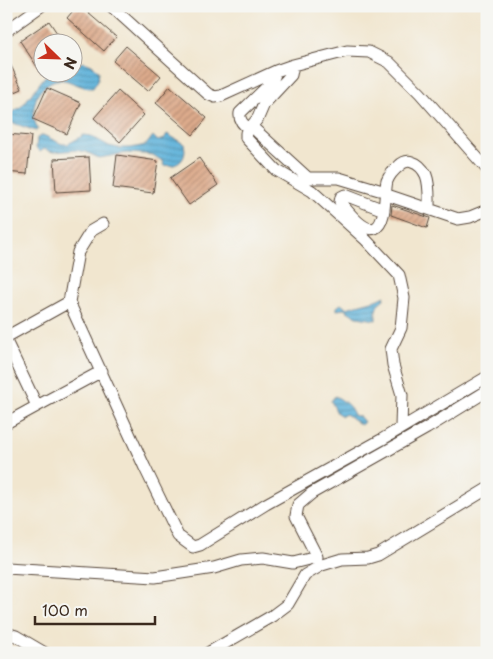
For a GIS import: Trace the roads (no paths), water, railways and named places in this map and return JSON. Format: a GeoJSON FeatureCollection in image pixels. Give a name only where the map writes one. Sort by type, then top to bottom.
{"type":"FeatureCollection","features":[{"type":"Feature","properties":{"kind":"street"},"geometry":{"type":"LineString","coordinates":[[6,31],[41,6]]}},
{"type":"Feature","properties":{"kind":"street"},"geometry":{"type":"LineString","coordinates":[[111,6],[208,94],[215,97],[293,65],[347,51],[368,52],[390,62],[487,169]]}},
{"type":"Feature","properties":{"kind":"street"},"geometry":{"type":"LineString","coordinates":[[293,65],[290,74],[264,104],[246,138],[276,170],[312,191],[366,240],[400,275],[404,298],[401,328],[391,349],[393,365],[402,395],[401,427]]}},
{"type":"Feature","properties":{"kind":"street"},"geometry":{"type":"LineString","coordinates":[[276,71],[272,82],[246,106],[240,113],[239,118],[241,122],[252,124],[308,178],[339,178],[458,219],[470,218],[487,210]]}},
{"type":"Feature","properties":{"kind":"street"},"geometry":{"type":"LineString","coordinates":[[339,178],[340,202],[363,227],[376,228],[381,222],[384,210],[383,192],[386,184],[401,164],[409,161],[416,163],[424,170],[427,177],[429,209]]}},
{"type":"Feature","properties":{"kind":"street"},"geometry":{"type":"LineString","coordinates":[[341,197],[345,195],[384,210]]}},
{"type":"Feature","properties":{"kind":"street"},"geometry":{"type":"LineString","coordinates":[[104,224],[91,231],[78,252],[69,302],[178,536],[193,547],[200,545],[266,504],[487,376]]}},
{"type":"Feature","properties":{"kind":"street"},"geometry":{"type":"LineString","coordinates":[[6,337],[69,302]]}},
{"type":"Feature","properties":{"kind":"street"},"geometry":{"type":"LineString","coordinates":[[6,341],[37,406]]}},
{"type":"Feature","properties":{"kind":"street"},"geometry":{"type":"LineString","coordinates":[[6,423],[102,371]]}},
{"type":"Feature","properties":{"kind":"street"},"geometry":{"type":"LineString","coordinates":[[319,561],[296,516],[298,505],[312,493],[427,428],[487,391]]}},
{"type":"Feature","properties":{"kind":"street"},"geometry":{"type":"LineString","coordinates":[[6,568],[155,577],[214,568],[248,559],[263,558],[293,563],[368,558],[378,555],[487,489]]}},
{"type":"Feature","properties":{"kind":"street"},"geometry":{"type":"LineString","coordinates":[[208,653],[272,616],[288,604],[305,575],[319,561]]}},
{"type":"Feature","properties":{"kind":"street"},"geometry":{"type":"LineString","coordinates":[[6,633],[16,636],[44,653]]}},
{"type":"Feature","properties":{"kind":"water"},"geometry":{"type":"Polygon","coordinates":[[[82,62],[92,65],[99,71],[98,80],[93,88],[87,88],[71,82],[82,82],[82,62]]]}},
{"type":"Feature","properties":{"kind":"water"},"geometry":{"type":"Polygon","coordinates":[[[41,82],[51,82],[43,88],[36,99],[34,114],[38,129],[36,131],[16,124],[6,123],[6,117],[22,106],[41,82]]]}},
{"type":"Feature","properties":{"kind":"water"},"geometry":{"type":"Polygon","coordinates":[[[167,134],[184,144],[185,149],[185,154],[181,161],[168,166],[163,165],[164,162],[153,155],[127,153],[99,158],[76,150],[53,152],[44,149],[40,152],[36,148],[37,138],[43,135],[62,144],[68,144],[84,135],[91,136],[109,146],[131,148],[146,145],[153,136],[158,141],[164,139],[167,134]]]}},
{"type":"Feature","properties":{"kind":"water"},"geometry":{"type":"Polygon","coordinates":[[[385,296],[377,308],[376,320],[357,317],[344,309],[337,310],[337,307],[341,304],[346,308],[385,296]]]}},
{"type":"Feature","properties":{"kind":"water"},"geometry":{"type":"Polygon","coordinates":[[[335,396],[351,409],[354,415],[360,417],[364,422],[361,425],[346,414],[342,416],[337,413],[331,401],[335,396]]]}}]}
